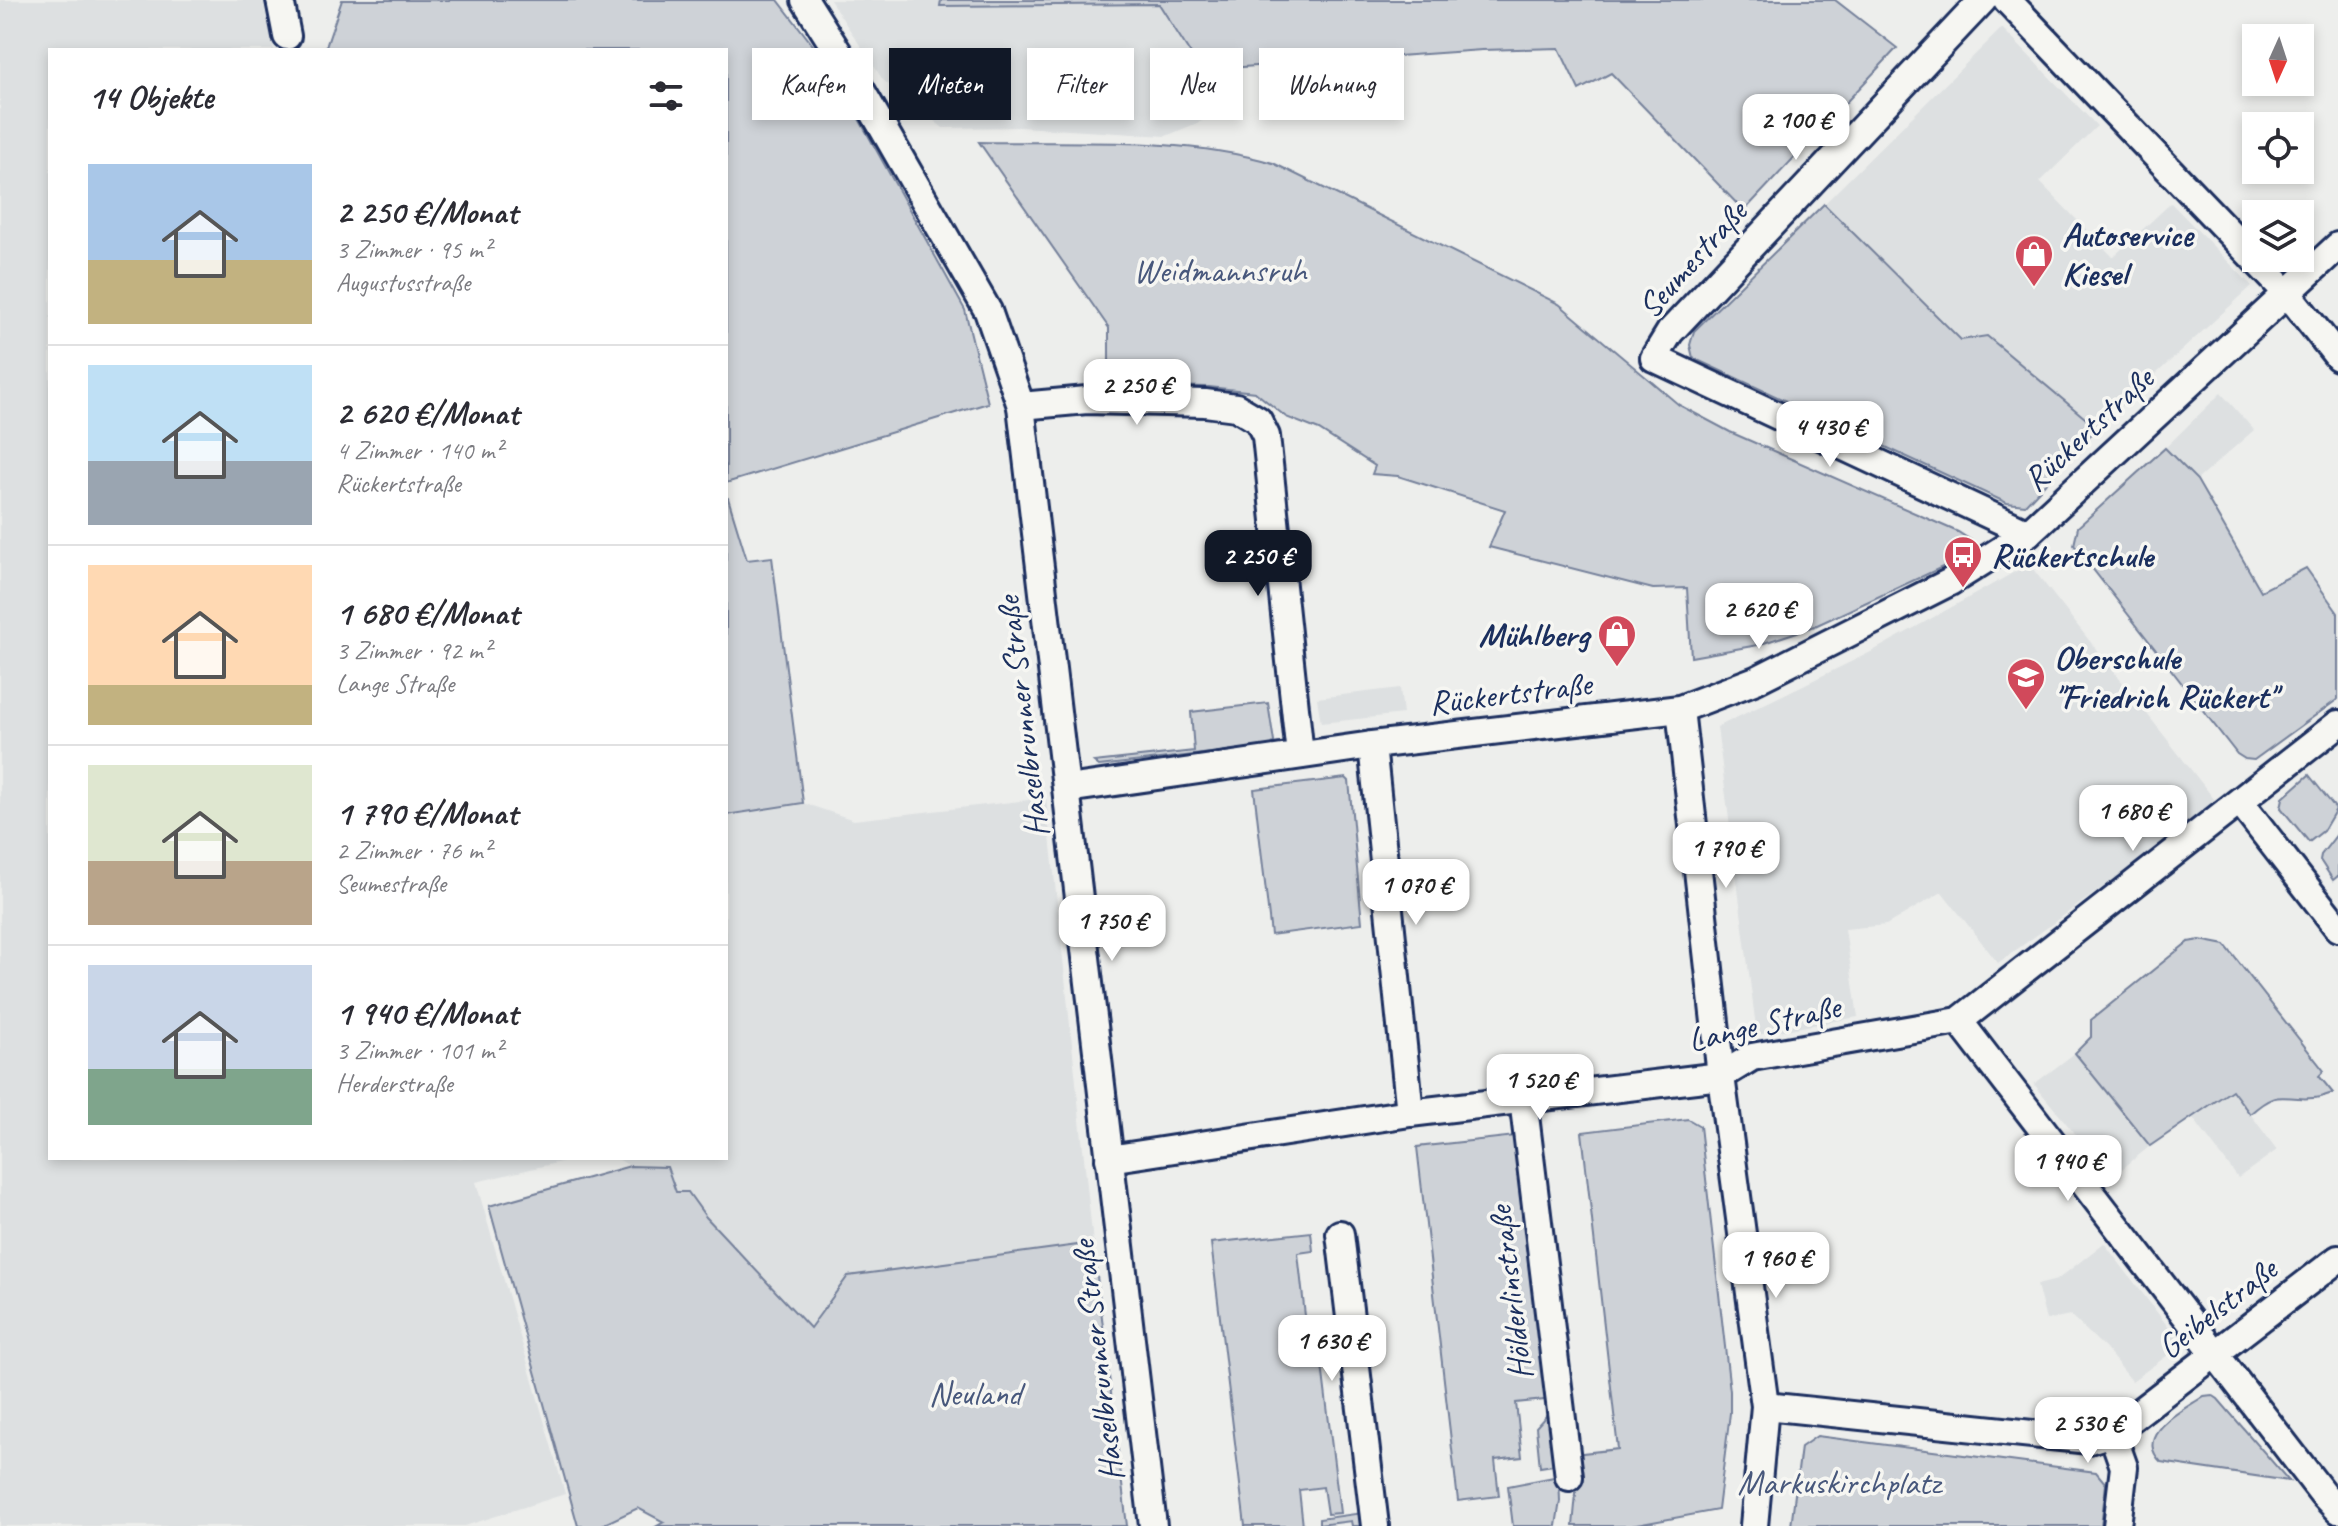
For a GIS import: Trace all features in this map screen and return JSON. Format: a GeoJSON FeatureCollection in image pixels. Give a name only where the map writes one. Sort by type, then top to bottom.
{"type":"FeatureCollection","features":[{"type":"Feature","properties":{"kind":"street"},"geometry":{"type":"LineString","coordinates":[[280,0],[287,36]]}},
{"type":"Feature","properties":{"kind":"street","name":"Haselbrunner Straße"},"geometry":{"type":"LineString","coordinates":[[805,0],[853,76],[988,311],[1021,406],[1153,1526]]}},
{"type":"Feature","properties":{"kind":"street","name":"Seumestraße"},"geometry":{"type":"LineString","coordinates":[[1983,0],[1670,332],[1654,358],[2028,533]]}},
{"type":"Feature","properties":{"kind":"street"},"geometry":{"type":"LineString","coordinates":[[2007,0],[2288,294],[2338,357]]}},
{"type":"Feature","properties":{"kind":"street","name":"Rückertstraße"},"geometry":{"type":"LineString","coordinates":[[1067,789],[1372,745],[1680,709],[1756,680],[1950,582],[2028,533],[2338,246]]}},
{"type":"Feature","properties":{"kind":"street"},"geometry":{"type":"LineString","coordinates":[[1021,406],[1087,400],[1236,407],[1258,420],[1266,436],[1300,755]]}},
{"type":"Feature","properties":{"kind":"street"},"geometry":{"type":"LineString","coordinates":[[1680,709],[1721,1076],[1765,1406],[1754,1526]]}},
{"type":"Feature","properties":{"kind":"street","name":"Lange Straße"},"geometry":{"type":"LineString","coordinates":[[1109,1159],[1410,1113],[1691,1077],[1721,1076],[1752,1057],[1959,1021],[2338,724]]}},
{"type":"Feature","properties":{"kind":"street"},"geometry":{"type":"LineString","coordinates":[[1372,745],[1410,1113]]}},
{"type":"Feature","properties":{"kind":"street"},"geometry":{"type":"LineString","coordinates":[[2240,802],[2338,928]]}},
{"type":"Feature","properties":{"kind":"street"},"geometry":{"type":"LineString","coordinates":[[1959,1021],[2338,1510]]}},
{"type":"Feature","properties":{"kind":"street","name":"Hölderlinstraße"},"geometry":{"type":"LineString","coordinates":[[1523,1099],[1569,1477]]}},
{"type":"Feature","properties":{"kind":"street"},"geometry":{"type":"LineString","coordinates":[[1340,1234],[1375,1526]]}},
{"type":"Feature","properties":{"kind":"street","name":"Geibelstraße"},"geometry":{"type":"LineString","coordinates":[[1765,1406],[2089,1440],[2112,1433],[2338,1259]]}},
{"type":"Feature","properties":{"kind":"street"},"geometry":{"type":"LineString","coordinates":[[2112,1433],[2124,1467],[2117,1526]]}},
{"type":"Feature","properties":{"kind":"shaded area"},"geometry":{"type":"Polygon","coordinates":[[[0,0],[263,0],[274,48],[48,48],[48,1160],[569,1160],[476,1182],[565,1494],[465,1526],[0,1526],[0,0]]]}},
{"type":"Feature","properties":{"kind":"shaded area"},"geometry":{"type":"Polygon","coordinates":[[[830,0],[941,0],[941,6],[1160,4],[1187,48],[1150,48],[1150,120],[1202,121],[1166,136],[1021,127],[943,128],[933,120],[1011,120],[1011,48],[889,48],[889,85],[873,65],[873,48],[862,48],[830,0]]]}},
{"type":"Feature","properties":{"kind":"shaded area"},"geometry":{"type":"Polygon","coordinates":[[[2002,28],[2097,126],[2040,182],[2113,257],[2171,203],[2252,286],[2097,428],[1987,336],[1961,340],[1824,204],[2002,28]]]}},
{"type":"Feature","properties":{"kind":"shaded area"},"geometry":{"type":"Polygon","coordinates":[[[2221,393],[2254,430],[2197,480],[2165,448],[2221,393]]]}},
{"type":"Feature","properties":{"kind":"shaded area"},"geometry":{"type":"Polygon","coordinates":[[[2029,564],[2218,804],[1998,963],[1942,892],[1886,925],[1845,929],[1858,1017],[1757,1035],[1717,727],[1871,652],[2029,564]]]}},
{"type":"Feature","properties":{"kind":"shaded area"},"geometry":{"type":"Polygon","coordinates":[[[1400,688],[1403,714],[1321,723],[1317,698],[1400,688]]]}},
{"type":"Feature","properties":{"kind":"shaded area"},"geometry":{"type":"Polygon","coordinates":[[[1046,798],[1093,1243],[848,1276],[811,1328],[706,1217],[688,1193],[676,1192],[667,1167],[630,1166],[620,1160],[728,1160],[728,815],[803,803],[854,820],[1046,798]]]}},
{"type":"Feature","properties":{"kind":"shaded area"},"geometry":{"type":"Polygon","coordinates":[[[2075,1053],[2150,1146],[2111,1178],[2034,1084],[2075,1053]]]}},
{"type":"Feature","properties":{"kind":"shaded area"},"geometry":{"type":"Polygon","coordinates":[[[2232,1089],[2277,1150],[2238,1178],[2193,1118],[2232,1089]]]}},
{"type":"Feature","properties":{"kind":"shaded area"},"geometry":{"type":"Polygon","coordinates":[[[2104,1243],[2182,1345],[2132,1381],[2105,1348],[2070,1315],[2046,1320],[2037,1285],[2057,1280],[2104,1243]]]}},
{"type":"Feature","properties":{"kind":"green space"},"geometry":{"type":"Polygon","coordinates":[[[342,0],[778,0],[815,48],[752,48],[752,120],[860,120],[965,310],[988,403],[728,482],[728,48],[326,48],[342,0]]]}},
{"type":"Feature","properties":{"kind":"green space"},"geometry":{"type":"Polygon","coordinates":[[[941,0],[1835,0],[1897,48],[1744,211],[1611,73],[1579,90],[1559,48],[1404,56],[1404,48],[1259,48],[1259,66],[1243,67],[1243,48],[1187,48],[1159,4],[940,6],[941,0]]]}},
{"type":"Feature","properties":{"kind":"green space","name":"Weidmannsruh"},"geometry":{"type":"Polygon","coordinates":[[[979,142],[1164,145],[1237,154],[1273,163],[1559,304],[1679,405],[1730,432],[1958,532],[1972,541],[1971,549],[1962,558],[1815,626],[1758,645],[1691,657],[1687,588],[1653,589],[1489,547],[1505,510],[1398,476],[1372,474],[1375,466],[1319,430],[1286,417],[1255,392],[1209,387],[1109,385],[1109,328],[979,142]]]}},
{"type":"Feature","properties":{"kind":"green space"},"geometry":{"type":"Polygon","coordinates":[[[1824,204],[1961,340],[1987,336],[2097,428],[2025,505],[2007,503],[1693,358],[1690,345],[1694,331],[1824,204]]]}},
{"type":"Feature","properties":{"kind":"green space"},"geometry":{"type":"Polygon","coordinates":[[[2165,448],[2197,480],[2261,591],[2306,568],[2338,613],[2338,699],[2254,760],[2237,754],[2074,545],[2078,527],[2165,448]]]}},
{"type":"Feature","properties":{"kind":"green space"},"geometry":{"type":"Polygon","coordinates":[[[728,498],[747,560],[772,557],[803,803],[728,815],[728,498]]]}},
{"type":"Feature","properties":{"kind":"green space"},"geometry":{"type":"Polygon","coordinates":[[[1268,703],[1274,742],[1271,746],[1099,766],[1094,762],[1194,751],[1191,712],[1268,703]]]}},
{"type":"Feature","properties":{"kind":"green space"},"geometry":{"type":"Polygon","coordinates":[[[2309,775],[2336,809],[2323,831],[2309,842],[2281,808],[2283,798],[2309,775]]]}},
{"type":"Feature","properties":{"kind":"green space"},"geometry":{"type":"Polygon","coordinates":[[[1346,778],[1349,781],[1362,923],[1271,935],[1254,789],[1346,778]]]}},
{"type":"Feature","properties":{"kind":"green space"},"geometry":{"type":"Polygon","coordinates":[[[2338,833],[2338,876],[2333,880],[2320,860],[2338,833]]]}},
{"type":"Feature","properties":{"kind":"green space"},"geometry":{"type":"Polygon","coordinates":[[[2200,940],[2225,945],[2324,1071],[2319,1076],[2333,1093],[2315,1098],[2275,1098],[2250,1114],[2232,1090],[2150,1146],[2075,1053],[2091,1037],[2091,1020],[2188,942],[2200,940]]]}},
{"type":"Feature","properties":{"kind":"green space"},"geometry":{"type":"Polygon","coordinates":[[[1688,1119],[1700,1126],[1730,1391],[1718,1510],[1631,1526],[1573,1526],[1577,1483],[1574,1454],[1618,1449],[1582,1132],[1688,1119]]]}},
{"type":"Feature","properties":{"kind":"green space"},"geometry":{"type":"Polygon","coordinates":[[[1524,1135],[1554,1399],[1516,1403],[1522,1457],[1495,1460],[1499,1496],[1458,1501],[1417,1147],[1524,1135]]]}},
{"type":"Feature","properties":{"kind":"green space","name":"Neuland"},"geometry":{"type":"Polygon","coordinates":[[[630,1166],[667,1167],[676,1192],[688,1192],[706,1217],[810,1328],[848,1276],[1093,1243],[1127,1526],[657,1526],[664,1522],[638,1508],[600,1526],[578,1526],[489,1206],[630,1166]]]}},
{"type":"Feature","properties":{"kind":"green space"},"geometry":{"type":"Polygon","coordinates":[[[1311,1232],[1313,1251],[1298,1253],[1306,1325],[1317,1324],[1340,1513],[1327,1514],[1323,1487],[1299,1490],[1303,1526],[1245,1526],[1211,1243],[1311,1232]]]}},
{"type":"Feature","properties":{"kind":"green space"},"geometry":{"type":"Polygon","coordinates":[[[2212,1395],[2289,1481],[2161,1462],[2154,1451],[2153,1441],[2157,1432],[2185,1408],[2204,1396],[2212,1395]]]}},
{"type":"Feature","properties":{"kind":"green space"},"geometry":{"type":"Polygon","coordinates":[[[1556,1414],[1560,1464],[1540,1467],[1536,1427],[1546,1416],[1556,1414]]]}},
{"type":"Feature","properties":{"kind":"green space","name":"Markuskirchplatz"},"geometry":{"type":"Polygon","coordinates":[[[1817,1436],[2096,1472],[2106,1484],[2101,1526],[1791,1526],[1801,1447],[1817,1436]]]}},
{"type":"Feature","properties":{"kind":"green space"},"geometry":{"type":"Polygon","coordinates":[[[1559,1476],[1560,1501],[1556,1526],[1513,1526],[1508,1486],[1559,1476]]]}},
{"type":"Feature","properties":{"kind":"green space"},"geometry":{"type":"Polygon","coordinates":[[[1362,1513],[1367,1526],[1352,1526],[1351,1521],[1319,1525],[1319,1519],[1362,1513]]]}},
{"type":"Feature","properties":{"kind":"place","name":"Autoservice Kiesel"},"geometry":{"type":"Point","coordinates":[2034,288]}},
{"type":"Feature","properties":{"kind":"place","name":"Rückertschule"},"geometry":{"type":"Point","coordinates":[1963,589]}},
{"type":"Feature","properties":{"kind":"place","name":"Mühlberg"},"geometry":{"type":"Point","coordinates":[1617,668]}},
{"type":"Feature","properties":{"kind":"place","name":"Oberschule \"Friedrich Rückert\""},"geometry":{"type":"Point","coordinates":[2026,711]}}]}
